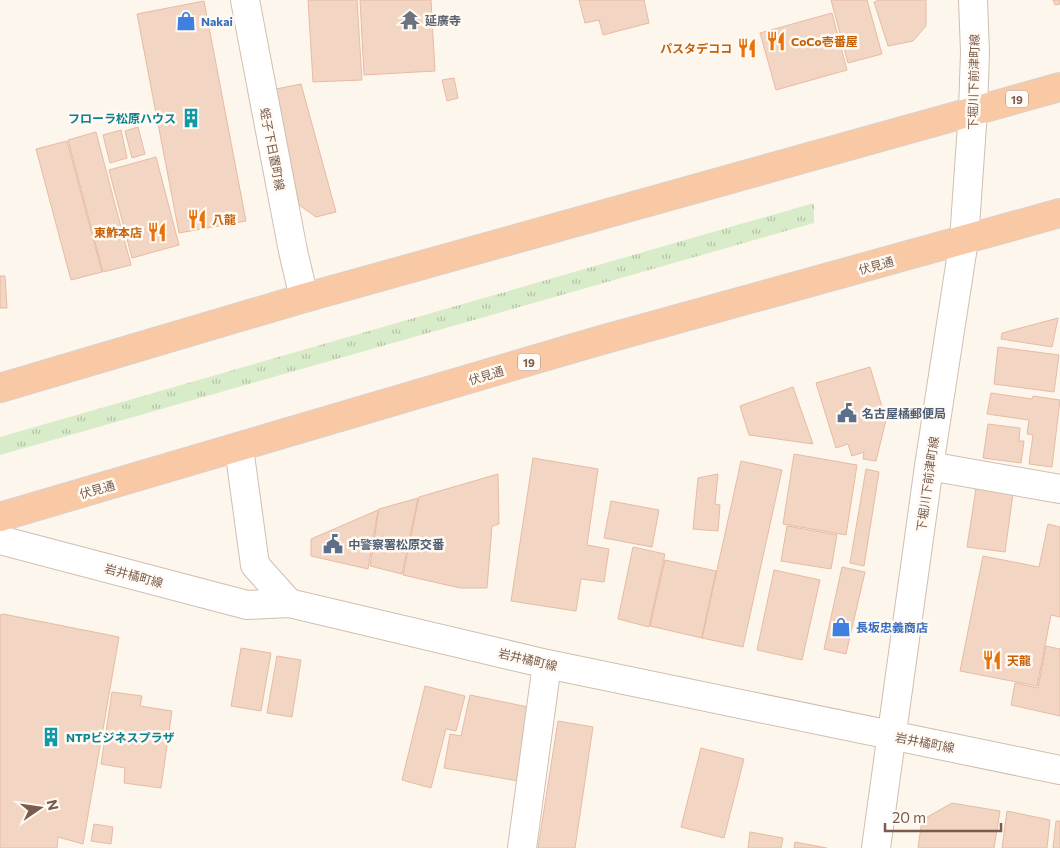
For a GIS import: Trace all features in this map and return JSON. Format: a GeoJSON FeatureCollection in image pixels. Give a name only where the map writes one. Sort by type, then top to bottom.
{"type":"FeatureCollection","features":[{"type":"Feature","properties":{"kind":"highway","name":"19"},"geometry":{"type":"LineString","coordinates":[[0,388],[304,298],[1060,87]]}},
{"type":"Feature","properties":{"kind":"highway","name":"伏見通"},"geometry":{"type":"LineString","coordinates":[[0,517],[598,341],[1060,213]]}},
{"type":"Feature","properties":{"kind":"street","name":"蛭子下日置町線"},"geometry":{"type":"LineString","coordinates":[[245,0],[293,251],[304,298]]}},
{"type":"Feature","properties":{"kind":"street","name":"下堀川下前津町線"},"geometry":{"type":"LineString","coordinates":[[876,848],[929,466],[964,240],[973,110],[975,52],[973,0]]}},
{"type":"Feature","properties":{"kind":"street"},"geometry":{"type":"LineString","coordinates":[[239,448],[255,565],[289,603]]}},
{"type":"Feature","properties":{"kind":"street"},"geometry":{"type":"LineString","coordinates":[[929,466],[1060,488]]}},
{"type":"Feature","properties":{"kind":"street","name":"岩井橘町線"},"geometry":{"type":"LineString","coordinates":[[0,540],[247,605],[289,603],[548,664],[1060,770]]}},
{"type":"Feature","properties":{"kind":"street"},"geometry":{"type":"LineString","coordinates":[[522,848],[548,664]]}},
{"type":"Feature","properties":{"kind":"green space"},"geometry":{"type":"Polygon","coordinates":[[[814,203],[814,223],[0,455],[0,437],[814,203]]]}},
{"type":"Feature","properties":{"kind":"building"},"geometry":{"type":"Polygon","coordinates":[[[308,0],[357,0],[362,80],[313,82],[308,0]]]}},
{"type":"Feature","properties":{"kind":"building"},"geometry":{"type":"Polygon","coordinates":[[[360,0],[431,0],[435,71],[364,75],[360,0]]]}},
{"type":"Feature","properties":{"kind":"building"},"geometry":{"type":"Polygon","coordinates":[[[579,0],[644,0],[649,23],[603,35],[599,20],[585,23],[579,0]]]}},
{"type":"Feature","properties":{"kind":"building"},"geometry":{"type":"Polygon","coordinates":[[[831,0],[867,0],[882,54],[848,63],[831,0]]]}},
{"type":"Feature","properties":{"kind":"building"},"geometry":{"type":"Polygon","coordinates":[[[879,0],[926,0],[926,26],[913,41],[888,46],[874,2],[879,0]]]}},
{"type":"Feature","properties":{"kind":"building"},"geometry":{"type":"Polygon","coordinates":[[[1053,0],[1060,0],[1060,4],[1055,5],[1053,0]]]}},
{"type":"Feature","properties":{"kind":"building","name":"フローラ松原ハウス"},"geometry":{"type":"Polygon","coordinates":[[[204,1],[246,221],[179,233],[137,14],[204,1]]]}},
{"type":"Feature","properties":{"kind":"building"},"geometry":{"type":"Polygon","coordinates":[[[832,13],[847,70],[776,90],[760,33],[832,13]]]}},
{"type":"Feature","properties":{"kind":"building"},"geometry":{"type":"Polygon","coordinates":[[[454,78],[458,98],[447,101],[442,80],[454,78]]]}},
{"type":"Feature","properties":{"kind":"building"},"geometry":{"type":"Polygon","coordinates":[[[301,84],[336,212],[316,217],[299,205],[276,89],[301,84]]]}},
{"type":"Feature","properties":{"kind":"building"},"geometry":{"type":"Polygon","coordinates":[[[138,127],[145,154],[132,158],[125,131],[138,127]]]}},
{"type":"Feature","properties":{"kind":"building"},"geometry":{"type":"Polygon","coordinates":[[[121,130],[127,158],[110,163],[103,135],[121,130]]]}},
{"type":"Feature","properties":{"kind":"building"},"geometry":{"type":"Polygon","coordinates":[[[96,132],[131,265],[103,272],[68,140],[96,132]]]}},
{"type":"Feature","properties":{"kind":"building"},"geometry":{"type":"Polygon","coordinates":[[[67,141],[102,272],[71,280],[36,149],[67,141]]]}},
{"type":"Feature","properties":{"kind":"building"},"geometry":{"type":"Polygon","coordinates":[[[156,157],[179,245],[132,258],[109,170],[156,157]]]}},
{"type":"Feature","properties":{"kind":"building"},"geometry":{"type":"Polygon","coordinates":[[[0,276],[5,276],[7,308],[0,308],[0,276]]]}},
{"type":"Feature","properties":{"kind":"building"},"geometry":{"type":"Polygon","coordinates":[[[1058,318],[1052,347],[1001,339],[1002,333],[1058,318]]]}},
{"type":"Feature","properties":{"kind":"building"},"geometry":{"type":"Polygon","coordinates":[[[998,347],[1059,355],[1054,392],[994,384],[998,347]]]}},
{"type":"Feature","properties":{"kind":"building"},"geometry":{"type":"Polygon","coordinates":[[[870,367],[886,420],[876,461],[863,459],[864,452],[852,456],[848,444],[836,448],[816,383],[870,367]]]}},
{"type":"Feature","properties":{"kind":"building"},"geometry":{"type":"Polygon","coordinates":[[[793,387],[813,444],[749,435],[740,406],[793,387]]]}},
{"type":"Feature","properties":{"kind":"building"},"geometry":{"type":"Polygon","coordinates":[[[991,393],[1032,399],[1033,396],[1060,400],[1052,467],[1029,464],[1033,435],[1027,434],[1029,420],[987,414],[991,393]]]}},
{"type":"Feature","properties":{"kind":"building"},"geometry":{"type":"Polygon","coordinates":[[[988,424],[1020,428],[1019,441],[1024,441],[1021,463],[983,458],[988,424]]]}},
{"type":"Feature","properties":{"kind":"building"},"geometry":{"type":"Polygon","coordinates":[[[794,454],[857,465],[846,535],[783,524],[794,454]]]}},
{"type":"Feature","properties":{"kind":"building"},"geometry":{"type":"Polygon","coordinates":[[[533,458],[598,469],[587,545],[609,549],[604,582],[581,579],[576,611],[511,601],[533,458]]]}},
{"type":"Feature","properties":{"kind":"building"},"geometry":{"type":"Polygon","coordinates":[[[741,461],[782,470],[743,647],[702,638],[741,461]]]}},
{"type":"Feature","properties":{"kind":"building"},"geometry":{"type":"Polygon","coordinates":[[[866,469],[879,472],[864,566],[850,563],[866,469]]]}},
{"type":"Feature","properties":{"kind":"building"},"geometry":{"type":"Polygon","coordinates":[[[498,474],[499,524],[492,526],[487,588],[460,588],[403,575],[419,497],[498,474]]]}},
{"type":"Feature","properties":{"kind":"building"},"geometry":{"type":"Polygon","coordinates":[[[718,474],[715,504],[720,505],[718,531],[693,529],[698,478],[718,474]]]}},
{"type":"Feature","properties":{"kind":"building"},"geometry":{"type":"Polygon","coordinates":[[[976,488],[1013,494],[1005,552],[967,547],[976,488]]]}},
{"type":"Feature","properties":{"kind":"building"},"geometry":{"type":"Polygon","coordinates":[[[418,498],[402,574],[370,566],[379,509],[418,498]]]}},
{"type":"Feature","properties":{"kind":"building"},"geometry":{"type":"Polygon","coordinates":[[[611,501],[659,510],[652,547],[604,538],[611,501]]]}},
{"type":"Feature","properties":{"kind":"building"},"geometry":{"type":"Polygon","coordinates":[[[378,510],[368,569],[311,556],[311,539],[378,510]]]}},
{"type":"Feature","properties":{"kind":"building"},"geometry":{"type":"Polygon","coordinates":[[[1048,524],[1060,527],[1060,617],[1051,615],[1037,686],[960,671],[983,556],[1039,567],[1048,524]]]}},
{"type":"Feature","properties":{"kind":"building"},"geometry":{"type":"Polygon","coordinates":[[[787,526],[837,535],[831,569],[781,561],[787,526]]]}},
{"type":"Feature","properties":{"kind":"building"},"geometry":{"type":"Polygon","coordinates":[[[633,547],[665,554],[649,627],[618,619],[633,547]]]}},
{"type":"Feature","properties":{"kind":"building"},"geometry":{"type":"Polygon","coordinates":[[[665,560],[716,571],[702,638],[650,626],[665,560]]]}},
{"type":"Feature","properties":{"kind":"building"},"geometry":{"type":"Polygon","coordinates":[[[842,567],[865,572],[846,654],[824,649],[842,567]]]}},
{"type":"Feature","properties":{"kind":"building"},"geometry":{"type":"Polygon","coordinates":[[[774,570],[820,580],[802,660],[757,650],[774,570]]]}},
{"type":"Feature","properties":{"kind":"building","name":"NTPビジネスプラザ"},"geometry":{"type":"Polygon","coordinates":[[[3,614],[119,637],[83,844],[58,837],[57,848],[0,848],[0,615],[3,614]]]}},
{"type":"Feature","properties":{"kind":"building"},"geometry":{"type":"Polygon","coordinates":[[[1046,646],[1060,649],[1060,716],[1011,705],[1015,683],[1038,688],[1046,646]]]}},
{"type":"Feature","properties":{"kind":"building"},"geometry":{"type":"Polygon","coordinates":[[[241,648],[271,653],[261,711],[231,706],[241,648]]]}},
{"type":"Feature","properties":{"kind":"building"},"geometry":{"type":"Polygon","coordinates":[[[277,656],[301,660],[292,717],[267,713],[277,656]]]}},
{"type":"Feature","properties":{"kind":"building"},"geometry":{"type":"Polygon","coordinates":[[[425,686],[465,696],[456,731],[446,729],[431,788],[402,780],[425,686]]]}},
{"type":"Feature","properties":{"kind":"building"},"geometry":{"type":"Polygon","coordinates":[[[112,692],[142,696],[140,706],[172,711],[161,788],[124,783],[125,768],[101,764],[112,692]]]}},
{"type":"Feature","properties":{"kind":"building"},"geometry":{"type":"Polygon","coordinates":[[[470,695],[528,707],[518,781],[444,768],[450,734],[461,736],[470,695]]]}},
{"type":"Feature","properties":{"kind":"building"},"geometry":{"type":"Polygon","coordinates":[[[558,721],[593,727],[575,848],[538,848],[558,721]]]}},
{"type":"Feature","properties":{"kind":"building"},"geometry":{"type":"Polygon","coordinates":[[[701,748],[744,759],[724,838],[681,827],[701,748]]]}},
{"type":"Feature","properties":{"kind":"building"},"geometry":{"type":"Polygon","coordinates":[[[952,803],[1000,811],[994,848],[918,848],[922,820],[952,803]]]}},
{"type":"Feature","properties":{"kind":"building"},"geometry":{"type":"Polygon","coordinates":[[[1007,811],[1050,820],[1047,848],[1002,848],[1007,811]]]}},
{"type":"Feature","properties":{"kind":"building"},"geometry":{"type":"Polygon","coordinates":[[[1056,821],[1060,821],[1060,848],[1053,848],[1056,821]]]}},
{"type":"Feature","properties":{"kind":"building"},"geometry":{"type":"Polygon","coordinates":[[[94,824],[113,827],[111,844],[91,841],[94,824]]]}},
{"type":"Feature","properties":{"kind":"building"},"geometry":{"type":"Polygon","coordinates":[[[750,832],[783,838],[781,848],[748,848],[750,832]]]}},
{"type":"Feature","properties":{"kind":"building"},"geometry":{"type":"Polygon","coordinates":[[[795,842],[827,848],[794,848],[795,842]]]}},
{"type":"Feature","properties":{"kind":"place","name":"延廣寺"},"geometry":{"type":"Point","coordinates":[410,20]}},
{"type":"Feature","properties":{"kind":"place","name":"Nakai"},"geometry":{"type":"Point","coordinates":[186,21]}},
{"type":"Feature","properties":{"kind":"place","name":"CoCo壱番屋"},"geometry":{"type":"Point","coordinates":[776,41]}},
{"type":"Feature","properties":{"kind":"place","name":"パスタデココ"},"geometry":{"type":"Point","coordinates":[747,48]}},
{"type":"Feature","properties":{"kind":"place","name":"フローラ松原ハウス"},"geometry":{"type":"Point","coordinates":[191,118]}},
{"type":"Feature","properties":{"kind":"place","name":"八龍"},"geometry":{"type":"Point","coordinates":[197,219]}},
{"type":"Feature","properties":{"kind":"place","name":"東鮓本店"},"geometry":{"type":"Point","coordinates":[157,232]}},
{"type":"Feature","properties":{"kind":"place","name":"名古屋橘郵便局"},"geometry":{"type":"Point","coordinates":[847,413]}},
{"type":"Feature","properties":{"kind":"place","name":"中警察署松原交番"},"geometry":{"type":"Point","coordinates":[333,544]}},
{"type":"Feature","properties":{"kind":"place","name":"長坂忠義商店"},"geometry":{"type":"Point","coordinates":[841,627]}},
{"type":"Feature","properties":{"kind":"place","name":"天龍"},"geometry":{"type":"Point","coordinates":[992,660]}},
{"type":"Feature","properties":{"kind":"place","name":"NTPビジネスプラザ"},"geometry":{"type":"Point","coordinates":[51,737]}}]}
